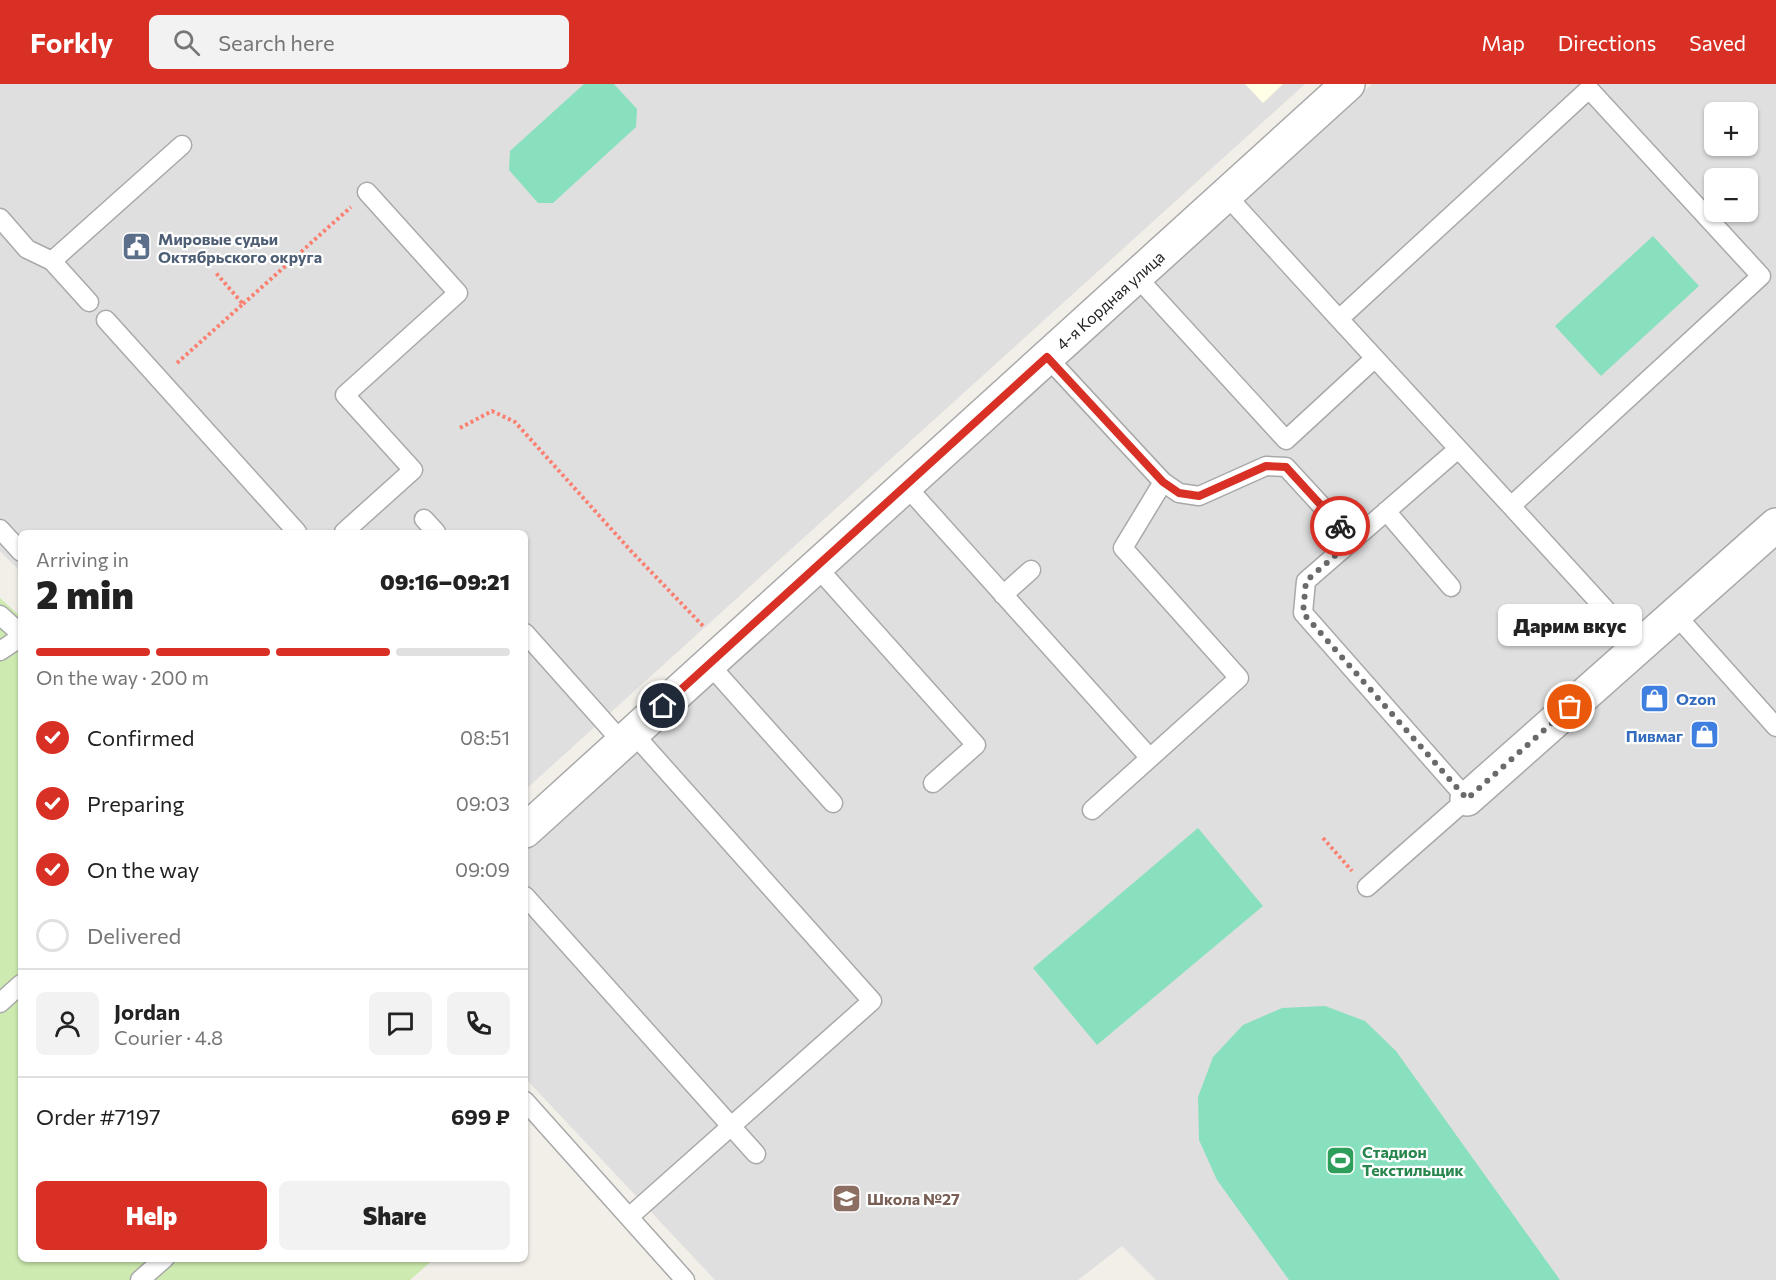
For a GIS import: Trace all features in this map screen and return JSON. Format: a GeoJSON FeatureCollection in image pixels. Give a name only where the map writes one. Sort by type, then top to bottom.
{"type":"FeatureCollection","features":[{"type":"Feature","properties":{"kind":"street","name":"4-я Кордная улица"},"geometry":{"type":"LineString","coordinates":[[528,828],[1348,84]]}},
{"type":"Feature","properties":{"kind":"street"},"geometry":{"type":"LineString","coordinates":[[1467,799],[1776,525]]}},
{"type":"Feature","properties":{"kind":"lane"},"geometry":{"type":"LineString","coordinates":[[1339,319],[1589,89],[1628,131],[1761,276],[1511,506]]}},
{"type":"Feature","properties":{"kind":"lane"},"geometry":{"type":"LineString","coordinates":[[52,261],[182,145]]}},
{"type":"Feature","properties":{"kind":"lane"},"geometry":{"type":"LineString","coordinates":[[346,530],[413,470],[345,395],[458,293],[367,192]]}},
{"type":"Feature","properties":{"kind":"lane"},"geometry":{"type":"LineString","coordinates":[[1226,195],[1639,646]]}},
{"type":"Feature","properties":{"kind":"lane"},"geometry":{"type":"LineString","coordinates":[[0,218],[27,249],[52,261],[88,302]]}},
{"type":"Feature","properties":{"kind":"lane"},"geometry":{"type":"LineString","coordinates":[[1143,270],[1136,276],[1286,440],[1375,358]]}},
{"type":"Feature","properties":{"kind":"lane"},"geometry":{"type":"LineString","coordinates":[[106,320],[295,530]]}},
{"type":"Feature","properties":{"kind":"lane"},"geometry":{"type":"LineString","coordinates":[[1047,357],[1163,482],[1179,493],[1199,496],[1266,466],[1286,467],[1353,540]]}},
{"type":"Feature","properties":{"kind":"lane"},"geometry":{"type":"LineString","coordinates":[[1367,888],[1467,799],[1303,613],[1306,581],[1458,448]]}},
{"type":"Feature","properties":{"kind":"lane"},"geometry":{"type":"LineString","coordinates":[[1092,810],[1239,678],[1123,548],[1163,482]]}},
{"type":"Feature","properties":{"kind":"lane"},"geometry":{"type":"LineString","coordinates":[[906,486],[1149,758]]}},
{"type":"Feature","properties":{"kind":"lane"},"geometry":{"type":"LineString","coordinates":[[1386,511],[1451,587]]}},
{"type":"Feature","properties":{"kind":"lane"},"geometry":{"type":"LineString","coordinates":[[0,529],[18,549]]}},
{"type":"Feature","properties":{"kind":"lane"},"geometry":{"type":"LineString","coordinates":[[816,566],[976,745],[933,783]]}},
{"type":"Feature","properties":{"kind":"lane"},"geometry":{"type":"LineString","coordinates":[[1004,595],[1031,570]]}},
{"type":"Feature","properties":{"kind":"lane"},"geometry":{"type":"LineString","coordinates":[[1676,614],[1776,727]]}},
{"type":"Feature","properties":{"kind":"lane"},"geometry":{"type":"LineString","coordinates":[[0,615],[18,633]]}},
{"type":"Feature","properties":{"kind":"lane"},"geometry":{"type":"LineString","coordinates":[[528,636],[628,738],[872,1000],[629,1217]]}},
{"type":"Feature","properties":{"kind":"lane"},"geometry":{"type":"LineString","coordinates":[[0,651],[18,638]]}},
{"type":"Feature","properties":{"kind":"lane"},"geometry":{"type":"LineString","coordinates":[[717,657],[833,803]]}},
{"type":"Feature","properties":{"kind":"lane"},"geometry":{"type":"LineString","coordinates":[[528,899],[756,1154]]}},
{"type":"Feature","properties":{"kind":"lane"},"geometry":{"type":"LineString","coordinates":[[0,1003],[18,987]]}},
{"type":"Feature","properties":{"kind":"lane"},"geometry":{"type":"LineString","coordinates":[[528,1104],[685,1280]]}},
{"type":"Feature","properties":{"kind":"lane"},"geometry":{"type":"LineString","coordinates":[[140,1280],[160,1262]]}},
{"type":"Feature","properties":{"kind":"path"},"geometry":{"type":"LineString","coordinates":[[159,380],[367,192]]}},
{"type":"Feature","properties":{"kind":"path"},"geometry":{"type":"LineString","coordinates":[[216,273],[243,304]]}},
{"type":"Feature","properties":{"kind":"path"},"geometry":{"type":"LineString","coordinates":[[460,428],[492,411],[515,422],[631,550],[717,657]]}},
{"type":"Feature","properties":{"kind":"path"},"geometry":{"type":"LineString","coordinates":[[1323,838],[1367,888]]}},
{"type":"Feature","properties":{"kind":"shaded area"},"geometry":{"type":"Polygon","coordinates":[[[0,84],[1305,84],[528,787],[528,530],[18,530],[18,569],[0,551],[0,84]]]}},
{"type":"Feature","properties":{"kind":"shaded area"},"geometry":{"type":"Polygon","coordinates":[[[1245,84],[1283,84],[1263,103],[1245,84]]]}},
{"type":"Feature","properties":{"kind":"shaded area"},"geometry":{"type":"Polygon","coordinates":[[[1372,84],[1776,84],[1776,1280],[1156,1280],[1122,1246],[1078,1280],[715,1280],[528,1081],[528,848],[1372,84]]]}},
{"type":"Feature","properties":{"kind":"green space"},"geometry":{"type":"Polygon","coordinates":[[[584,84],[614,84],[637,109],[636,127],[553,203],[538,203],[509,170],[510,151],[584,84]]]}},
{"type":"Feature","properties":{"kind":"green space"},"geometry":{"type":"Polygon","coordinates":[[[1653,236],[1699,286],[1601,376],[1555,326],[1653,236]]]}},
{"type":"Feature","properties":{"kind":"green space"},"geometry":{"type":"Polygon","coordinates":[[[0,598],[18,614],[18,1262],[431,1262],[410,1280],[0,1280],[0,598]]]}},
{"type":"Feature","properties":{"kind":"green space"},"geometry":{"type":"Polygon","coordinates":[[[1198,828],[1263,906],[1097,1045],[1033,968],[1198,828]]]}},
{"type":"Feature","properties":{"kind":"green space","name":"Стадион Текстильщик"},"geometry":{"type":"Polygon","coordinates":[[[1325,1006],[1365,1021],[1396,1051],[1560,1280],[1289,1280],[1217,1180],[1199,1140],[1198,1097],[1213,1057],[1243,1025],[1282,1008],[1325,1006]]]}},
{"type":"Feature","properties":{"kind":"way so far"},"geometry":{"type":"LineString","coordinates":[[1340,526],[1353,540],[1306,581],[1303,613],[1467,799],[1570,707]]}},
{"type":"Feature","properties":{"kind":"place","name":"Мировые судьи Октябрьского округа"},"geometry":{"type":"Point","coordinates":[137,247]}},
{"type":"Feature","properties":{"kind":"place","name":"Ozon"},"geometry":{"type":"Point","coordinates":[1655,698]}},
{"type":"Feature","properties":{"kind":"place","name":"Дарим вкус"},"geometry":{"type":"Point","coordinates":[1570,707]}},
{"type":"Feature","properties":{"kind":"place","name":"Пивмаг"},"geometry":{"type":"Point","coordinates":[1704,735]}},
{"type":"Feature","properties":{"kind":"place","name":"Стадион Текстильщик"},"geometry":{"type":"Point","coordinates":[1341,1160]}},
{"type":"Feature","properties":{"kind":"place","name":"Школа №27"},"geometry":{"type":"Point","coordinates":[846,1198]}},
{"type":"Feature","properties":{"kind":"route"},"geometry":{"type":"LineString","coordinates":[[663,706],[1047,357],[1163,482],[1179,493],[1199,496],[1266,466],[1286,467],[1340,526]]}}]}
